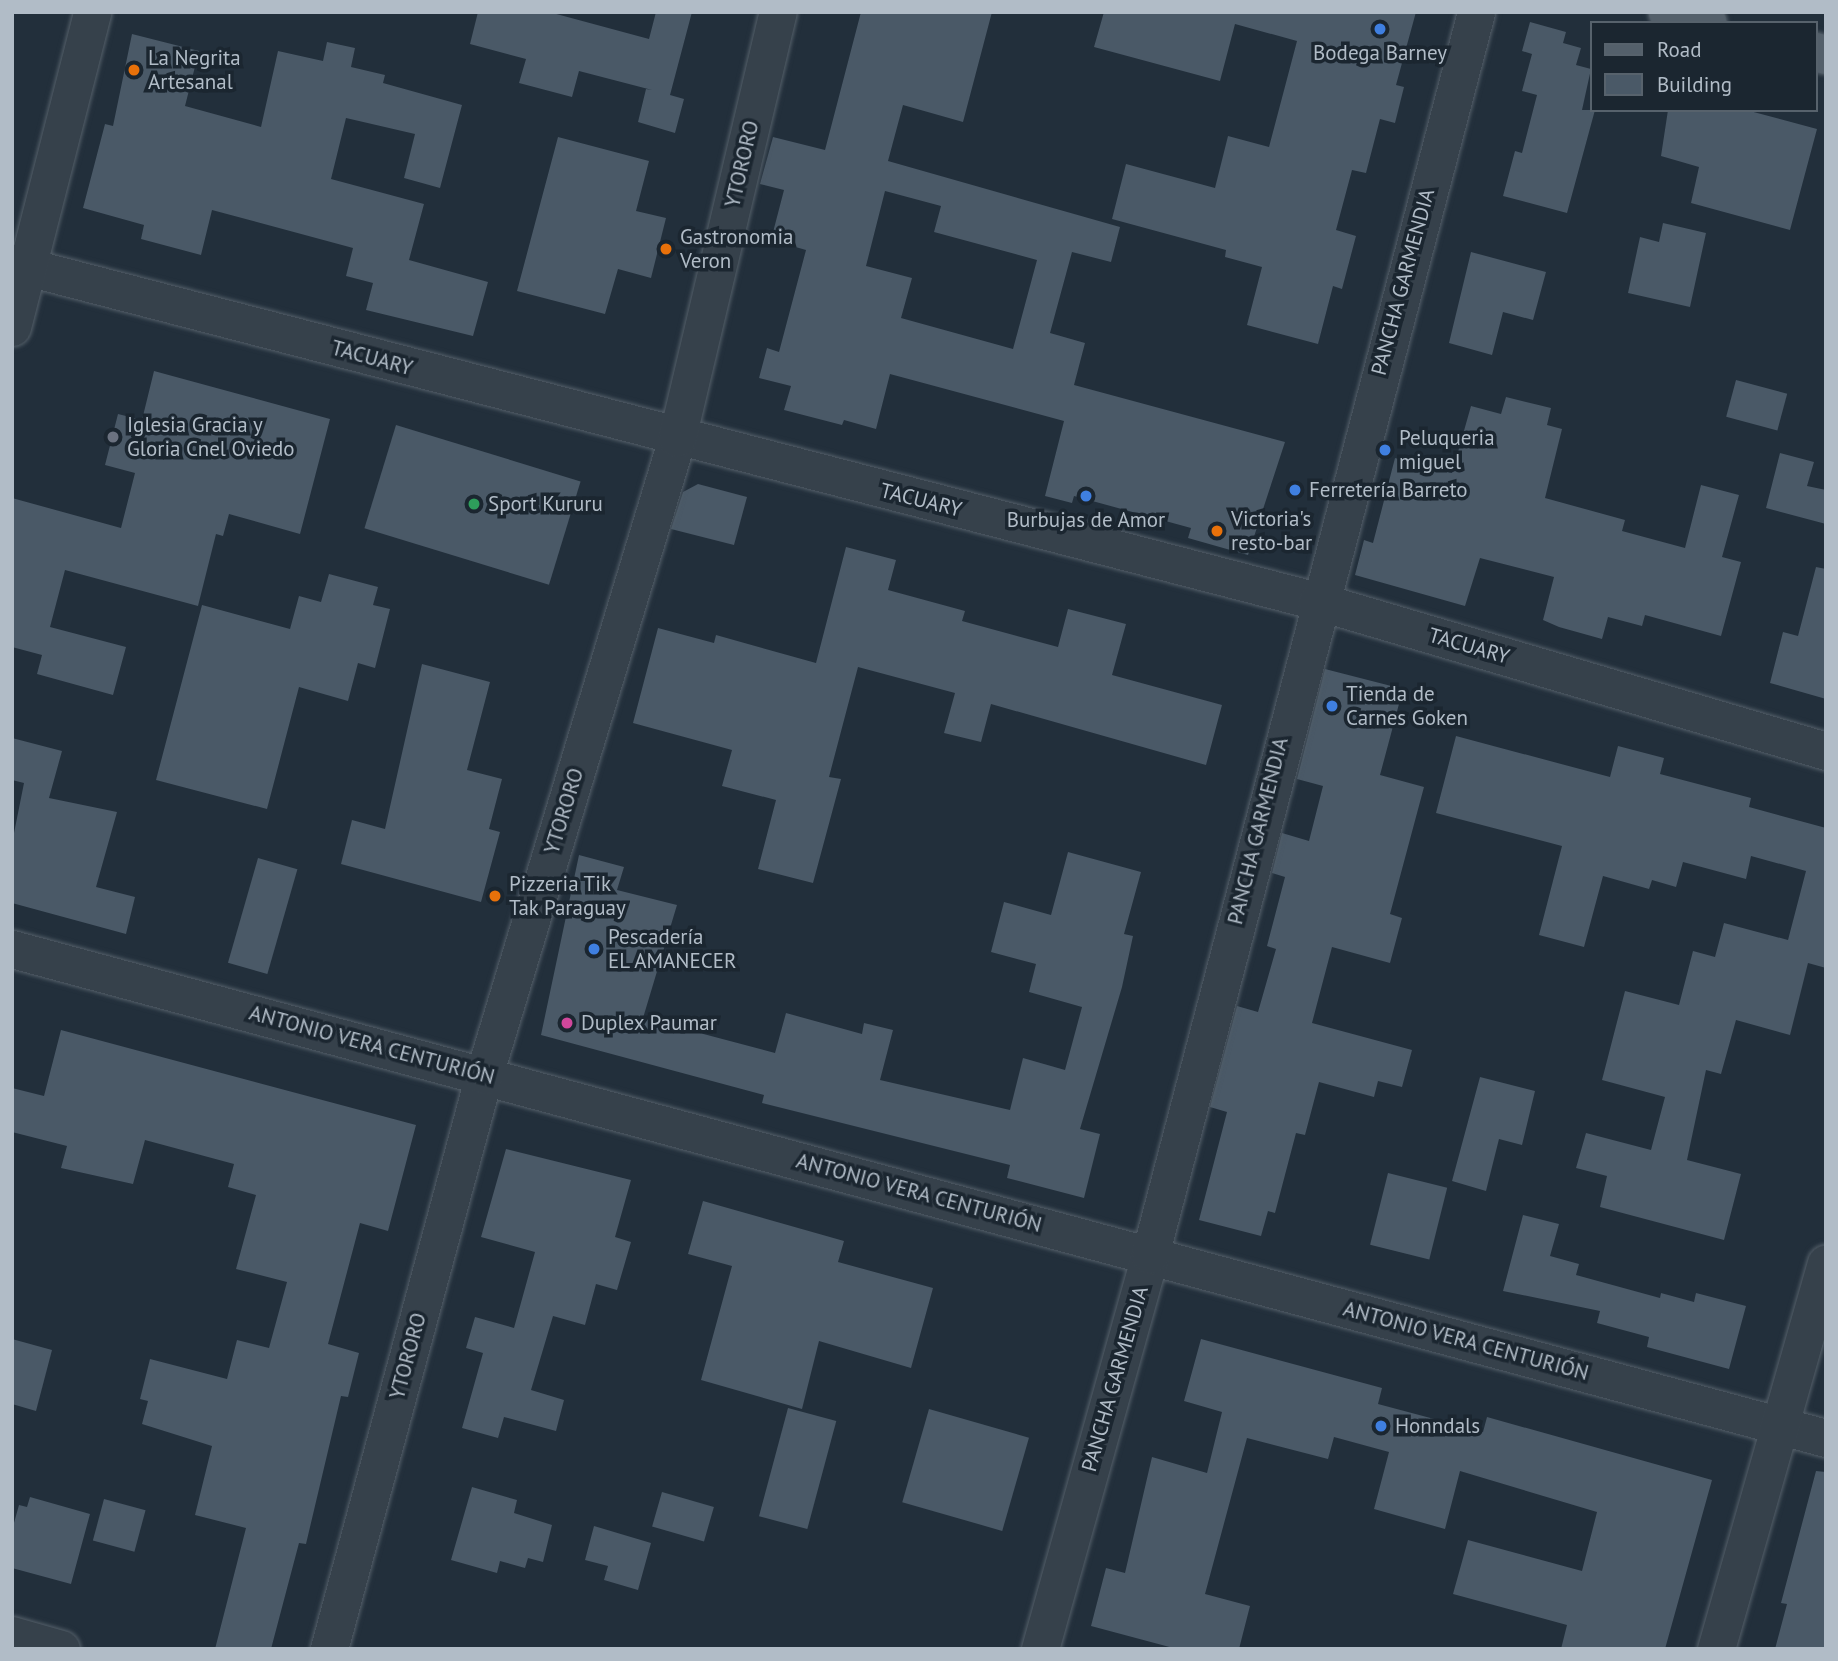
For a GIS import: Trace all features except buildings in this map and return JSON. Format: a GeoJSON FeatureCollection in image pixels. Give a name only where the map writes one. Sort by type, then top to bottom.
{"type":"FeatureCollection","features":[{"type":"Feature","properties":{"kind":"main road"},"geometry":{"type":"LineString","coordinates":[[1668,12],[1700,21]]}},
{"type":"Feature","properties":{"kind":"street"},"geometry":{"type":"LineString","coordinates":[[12,327],[20,266],[92,12]]}},
{"type":"Feature","properties":{"kind":"street","name":"YTORORO"},"geometry":{"type":"LineString","coordinates":[[329,1649],[484,1075],[677,438],[778,12]]}},
{"type":"Feature","properties":{"kind":"street","name":"PANCHA GARMENDIA"},"geometry":{"type":"LineString","coordinates":[[1040,1649],[1150,1255],[1317,601],[1476,12]]}},
{"type":"Feature","properties":{"kind":"street","name":"TACUARY"},"geometry":{"type":"LineString","coordinates":[[20,266],[677,438],[1317,601],[1826,751]]}},
{"type":"Feature","properties":{"kind":"street","name":"ANTONIO VERA CENTURIÓN"},"geometry":{"type":"LineString","coordinates":[[12,949],[1826,1438]]}},
{"type":"Feature","properties":{"kind":"street"},"geometry":{"type":"LineString","coordinates":[[1716,1649],[1826,1263]]}},
{"type":"Feature","properties":{"kind":"street"},"geometry":{"type":"LineString","coordinates":[[12,1635],[61,1649]]}},
{"type":"Feature","properties":{"kind":"place","name":"Bodega Barney"},"geometry":{"type":"Point","coordinates":[1380,29]}},
{"type":"Feature","properties":{"kind":"place","name":"La Negrita Artesanal"},"geometry":{"type":"Point","coordinates":[134,70]}},
{"type":"Feature","properties":{"kind":"place","name":"Gastronomia Veron"},"geometry":{"type":"Point","coordinates":[666,249]}},
{"type":"Feature","properties":{"kind":"place","name":"Iglesia Gracia y Gloria Cnel Oviedo"},"geometry":{"type":"Point","coordinates":[113,437]}},
{"type":"Feature","properties":{"kind":"place","name":"Peluqueria miguel"},"geometry":{"type":"Point","coordinates":[1385,450]}},
{"type":"Feature","properties":{"kind":"place","name":"Ferretería Barreto"},"geometry":{"type":"Point","coordinates":[1295,490]}},
{"type":"Feature","properties":{"kind":"place","name":"Burbujas de Amor"},"geometry":{"type":"Point","coordinates":[1086,496]}},
{"type":"Feature","properties":{"kind":"place","name":"Sport Kururu"},"geometry":{"type":"Point","coordinates":[474,504]}},
{"type":"Feature","properties":{"kind":"place","name":"Victoria's resto-bar"},"geometry":{"type":"Point","coordinates":[1217,531]}},
{"type":"Feature","properties":{"kind":"place","name":"Tienda de Carnes Goken"},"geometry":{"type":"Point","coordinates":[1332,706]}},
{"type":"Feature","properties":{"kind":"place","name":"Pizzeria Tik Tak Paraguay"},"geometry":{"type":"Point","coordinates":[495,896]}},
{"type":"Feature","properties":{"kind":"place","name":"Pescadería EL AMANECER"},"geometry":{"type":"Point","coordinates":[594,949]}},
{"type":"Feature","properties":{"kind":"place","name":"Duplex Paumar"},"geometry":{"type":"Point","coordinates":[567,1023]}},
{"type":"Feature","properties":{"kind":"place","name":"Honndals"},"geometry":{"type":"Point","coordinates":[1381,1426]}}]}
